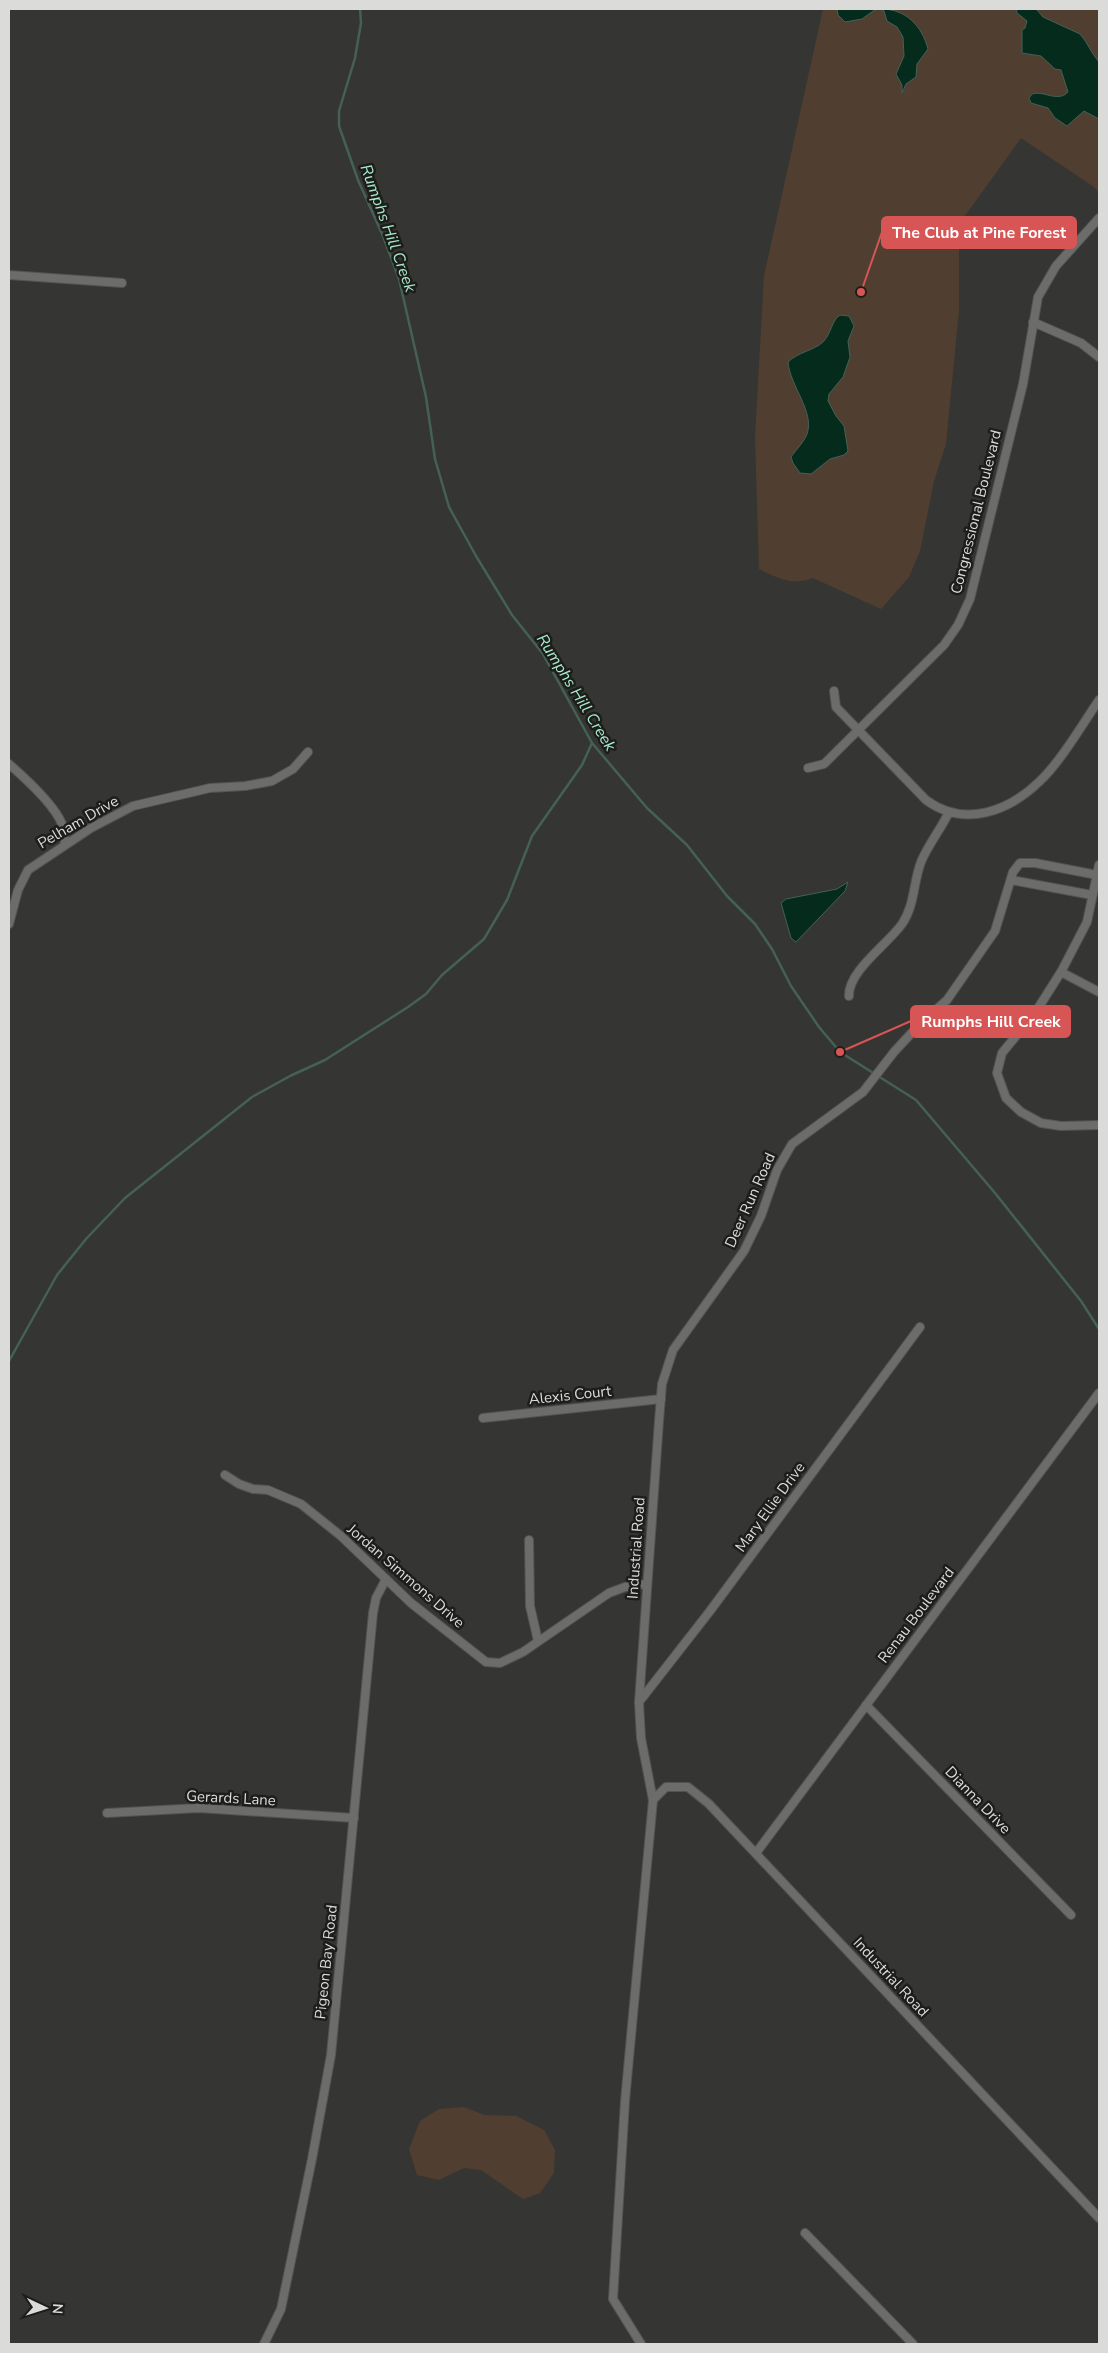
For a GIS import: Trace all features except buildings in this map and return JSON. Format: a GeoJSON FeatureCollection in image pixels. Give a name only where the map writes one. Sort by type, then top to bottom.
{"type":"FeatureCollection","features":[{"type":"Feature","properties":{"kind":"street","name":"Congressional Boulevard"},"geometry":{"type":"LineString","coordinates":[[808,768],[824,764],[859,731],[944,645],[958,625],[970,599],[1023,384],[1038,298],[1056,266],[1099,218]]}},
{"type":"Feature","properties":{"kind":"street"},"geometry":{"type":"LineString","coordinates":[[9,275],[122,283]]}},
{"type":"Feature","properties":{"kind":"street"},"geometry":{"type":"LineString","coordinates":[[1033,322],[1081,342],[1099,357]]}},
{"type":"Feature","properties":{"kind":"street"},"geometry":{"type":"LineString","coordinates":[[834,691],[836,707],[926,800],[940,810],[971,814],[989,812],[1008,805],[1028,792],[1041,780],[1099,700]]}},
{"type":"Feature","properties":{"kind":"street","name":"Pelham Drive"},"geometry":{"type":"LineString","coordinates":[[9,924],[18,890],[28,870],[65,844],[111,816],[133,806],[210,788],[245,786],[272,781],[293,769],[308,752]]}},
{"type":"Feature","properties":{"kind":"street"},"geometry":{"type":"LineString","coordinates":[[9,764],[32,784],[53,811],[62,824],[65,844]]}},
{"type":"Feature","properties":{"kind":"street"},"geometry":{"type":"LineString","coordinates":[[849,996],[849,990],[856,975],[907,916],[921,862],[949,812]]}},
{"type":"Feature","properties":{"kind":"street"},"geometry":{"type":"LineString","coordinates":[[1092,895],[1011,880],[1012,872],[1020,863],[1025,862],[1097,875]]}},
{"type":"Feature","properties":{"kind":"street"},"geometry":{"type":"LineString","coordinates":[[1099,865],[1087,922],[1061,972],[1035,1013],[1002,1053],[997,1073],[1006,1098],[1021,1112],[1041,1123],[1061,1126],[1099,1124]]}},
{"type":"Feature","properties":{"kind":"street","name":"Deer Run Road"},"geometry":{"type":"LineString","coordinates":[[702,1308],[744,1251],[761,1216],[777,1170],[792,1144],[863,1092],[894,1052],[918,1026],[947,1000],[995,931],[1011,880]]}},
{"type":"Feature","properties":{"kind":"street"},"geometry":{"type":"LineString","coordinates":[[1061,972],[1099,992]]}},
{"type":"Feature","properties":{"kind":"street","name":"Industrial Road"},"geometry":{"type":"LineString","coordinates":[[641,2344],[613,2299],[626,2082],[652,1800],[640,1738],[639,1702],[646,1584],[662,1384],[673,1350],[702,1308]]}},
{"type":"Feature","properties":{"kind":"street","name":"Mary Ellie Drive"},"geometry":{"type":"LineString","coordinates":[[639,1702],[710,1611],[920,1327]]}},
{"type":"Feature","properties":{"kind":"street","name":"Renau Boulevard"},"geometry":{"type":"LineString","coordinates":[[756,1853],[1099,1393]]}},
{"type":"Feature","properties":{"kind":"street","name":"Alexis Court"},"geometry":{"type":"LineString","coordinates":[[483,1418],[661,1399]]}},
{"type":"Feature","properties":{"kind":"street","name":"Jordan Simmons Drive"},"geometry":{"type":"LineString","coordinates":[[225,1475],[239,1484],[253,1489],[268,1490],[301,1504],[341,1536],[411,1603],[486,1662],[500,1663],[506,1660],[538,1641],[609,1593],[625,1587],[646,1584]]}},
{"type":"Feature","properties":{"kind":"street"},"geometry":{"type":"LineString","coordinates":[[529,1540],[530,1606],[538,1641]]}},
{"type":"Feature","properties":{"kind":"street","name":"Pigeon Bay Road"},"geometry":{"type":"LineString","coordinates":[[264,2344],[280,2309],[328,2076],[374,1605],[386,1579]]}},
{"type":"Feature","properties":{"kind":"street","name":"Dianna Drive"},"geometry":{"type":"LineString","coordinates":[[866,1705],[1071,1915]]}},
{"type":"Feature","properties":{"kind":"street","name":"Industrial Road"},"geometry":{"type":"LineString","coordinates":[[652,1800],[666,1787],[688,1787],[710,1804],[1099,2218]]}},
{"type":"Feature","properties":{"kind":"street","name":"Gerards Lane"},"geometry":{"type":"LineString","coordinates":[[107,1813],[199,1808],[354,1818]]}},
{"type":"Feature","properties":{"kind":"street"},"geometry":{"type":"LineString","coordinates":[[805,2233],[913,2344]]}},
{"type":"Feature","properties":{"kind":"shaded area"},"geometry":{"type":"Polygon","coordinates":[[[823,9],[1099,9],[1099,193],[1094,187],[1021,138],[959,224],[959,310],[946,444],[934,481],[920,551],[909,577],[881,609],[813,578],[798,581],[785,580],[759,569],[755,437],[764,276],[823,9]]]}},
{"type":"Feature","properties":{"kind":"shaded area"},"geometry":{"type":"Polygon","coordinates":[[[837,9],[876,9],[862,19],[845,22],[838,15],[837,9]]]}},
{"type":"Feature","properties":{"kind":"shaded area"},"geometry":{"type":"Polygon","coordinates":[[[881,9],[898,12],[912,20],[922,33],[928,49],[917,64],[916,77],[906,84],[902,93],[902,85],[896,74],[904,56],[903,37],[897,27],[887,21],[884,11],[881,9]]]}},
{"type":"Feature","properties":{"kind":"shaded area"},"geometry":{"type":"Polygon","coordinates":[[[1016,9],[1036,9],[1043,17],[1083,37],[1099,62],[1099,119],[1084,111],[1067,126],[1055,118],[1048,108],[1031,103],[1029,98],[1032,94],[1060,96],[1068,92],[1061,70],[1055,69],[1041,56],[1022,53],[1022,30],[1025,28],[1027,21],[1017,13],[1016,9]]]}},
{"type":"Feature","properties":{"kind":"shaded area"},"geometry":{"type":"Polygon","coordinates":[[[840,315],[849,316],[854,326],[848,341],[850,357],[843,377],[829,394],[828,401],[844,426],[848,451],[844,455],[830,459],[811,474],[800,473],[791,457],[802,443],[809,426],[808,417],[788,362],[823,342],[835,320],[840,315]]]}},
{"type":"Feature","properties":{"kind":"shaded area"},"geometry":{"type":"Polygon","coordinates":[[[848,882],[845,891],[796,942],[791,938],[781,903],[786,899],[837,889],[848,882]]]}},
{"type":"Feature","properties":{"kind":"shaded area"},"geometry":{"type":"Polygon","coordinates":[[[464,2107],[484,2115],[516,2116],[544,2130],[555,2150],[554,2173],[540,2193],[523,2199],[481,2170],[464,2168],[439,2180],[417,2175],[409,2149],[420,2121],[439,2109],[464,2107]]]}},
{"type":"Feature","properties":{"kind":"waterway","name":"Rumphs Hill Creek"},"geometry":{"type":"LineString","coordinates":[[360,9],[361,23],[355,58],[339,111],[339,126],[358,180],[383,236],[399,279],[426,397],[435,459],[449,507],[476,556],[512,615],[543,654],[592,743],[647,808],[687,845],[727,896],[755,924],[772,949],[791,986],[819,1027],[840,1052],[916,1100],[995,1193],[1081,1301],[1099,1329]]}},
{"type":"Feature","properties":{"kind":"waterway"},"geometry":{"type":"LineString","coordinates":[[9,1361],[57,1275],[86,1239],[125,1198],[252,1097],[290,1076],[325,1060],[408,1007],[426,994],[442,975],[484,939],[507,900],[532,836],[582,765],[592,743]]}},
{"type":"Feature","properties":{"kind":"place","name":"The Club at Pine Forest"},"geometry":{"type":"Point","coordinates":[861,292]}},
{"type":"Feature","properties":{"kind":"place","name":"Rumphs Hill Creek"},"geometry":{"type":"Point","coordinates":[840,1052]}}]}
